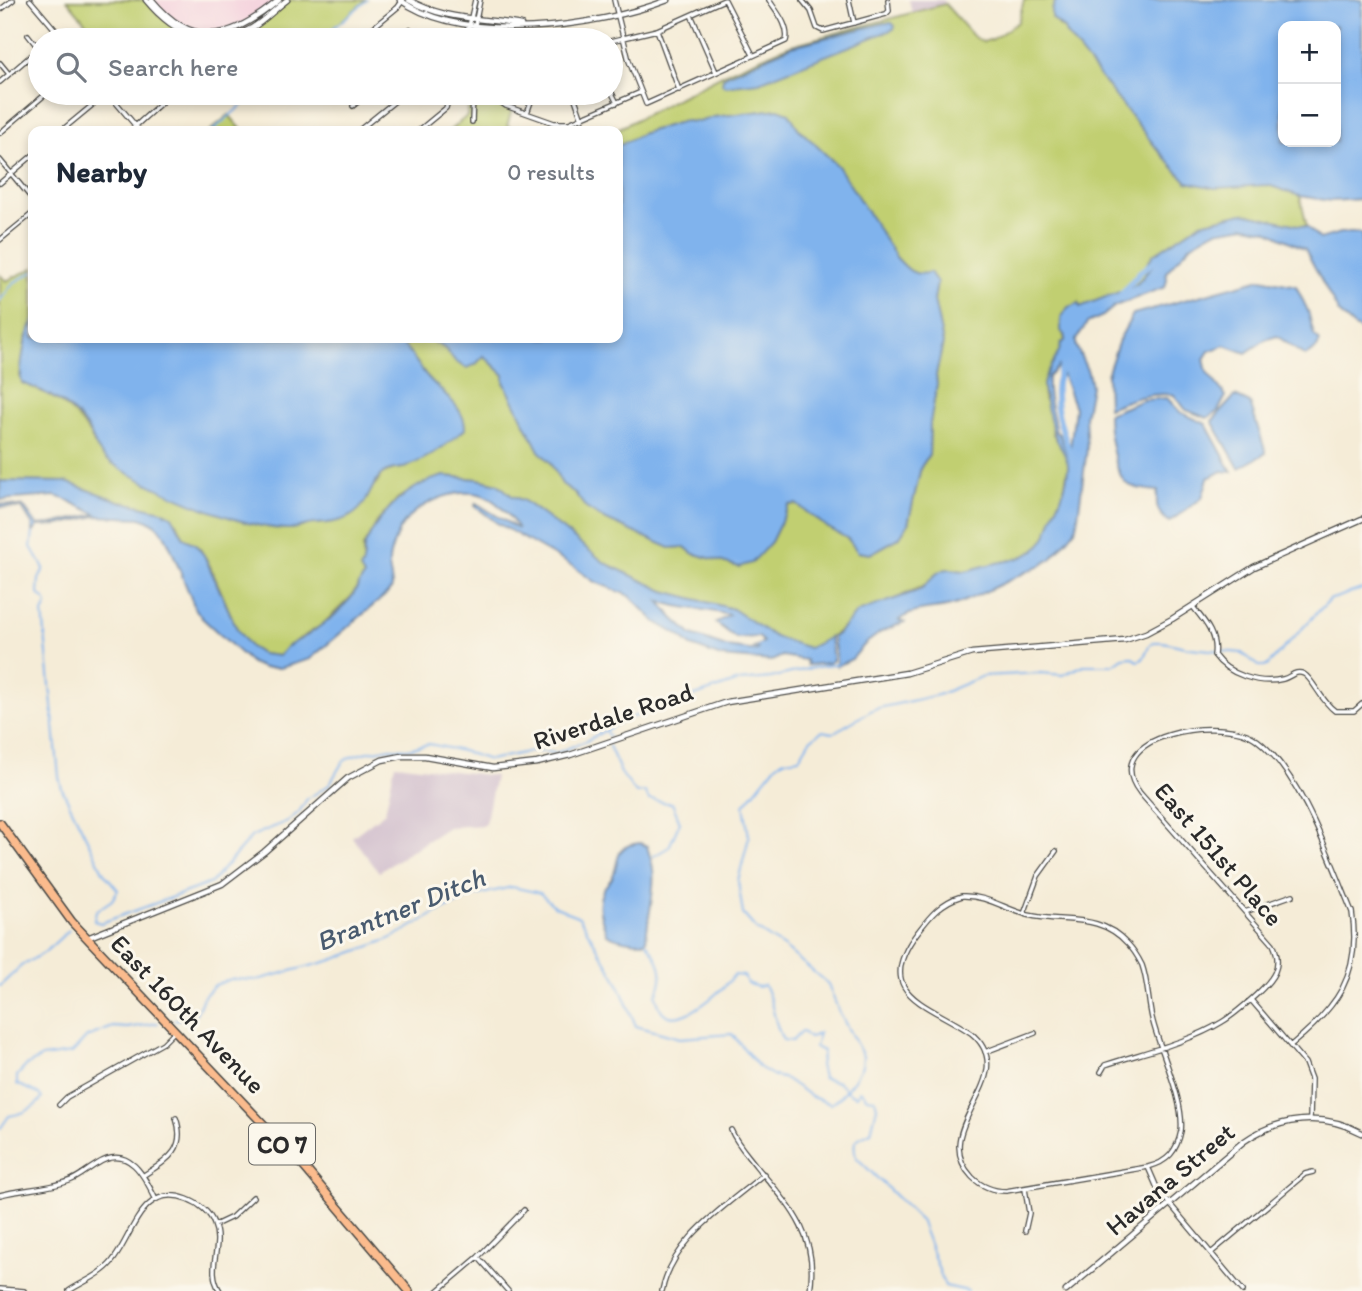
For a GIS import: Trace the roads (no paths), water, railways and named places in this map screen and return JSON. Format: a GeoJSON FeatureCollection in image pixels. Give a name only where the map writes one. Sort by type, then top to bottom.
{"type":"FeatureCollection","features":[{"type":"Feature","properties":{"kind":"main road","name":"East 160th Avenue"},"geometry":{"type":"LineString","coordinates":[[0,823],[68,917],[90,936],[175,1031],[304,1167],[409,1291]]}},
{"type":"Feature","properties":{"kind":"street"},"geometry":{"type":"LineString","coordinates":[[0,10],[12,0]]}},
{"type":"Feature","properties":{"kind":"street"},"geometry":{"type":"LineString","coordinates":[[30,0],[54,28]]}},
{"type":"Feature","properties":{"kind":"street"},"geometry":{"type":"LineString","coordinates":[[146,0],[176,28]]}},
{"type":"Feature","properties":{"kind":"street"},"geometry":{"type":"LineString","coordinates":[[152,0],[166,16],[186,28]]}},
{"type":"Feature","properties":{"kind":"street"},"geometry":{"type":"LineString","coordinates":[[238,28],[279,0]]}},
{"type":"Feature","properties":{"kind":"street"},"geometry":{"type":"LineString","coordinates":[[250,28],[286,0]]}},
{"type":"Feature","properties":{"kind":"street"},"geometry":{"type":"LineString","coordinates":[[371,28],[401,0],[425,13],[511,28],[571,24],[618,16],[668,0]]}},
{"type":"Feature","properties":{"kind":"street"},"geometry":{"type":"LineString","coordinates":[[409,0],[423,7],[473,21]]}},
{"type":"Feature","properties":{"kind":"street"},"geometry":{"type":"LineString","coordinates":[[471,28],[478,0]]}},
{"type":"Feature","properties":{"kind":"street"},"geometry":{"type":"LineString","coordinates":[[614,0],[621,28]]}},
{"type":"Feature","properties":{"kind":"street"},"geometry":{"type":"LineString","coordinates":[[753,55],[724,0],[657,30],[623,39],[646,104],[679,90],[787,39],[786,28],[769,0]]}},
{"type":"Feature","properties":{"kind":"street"},"geometry":{"type":"LineString","coordinates":[[802,0],[820,30],[888,13],[888,0]]}},
{"type":"Feature","properties":{"kind":"street"},"geometry":{"type":"LineString","coordinates":[[849,0],[855,23]]}},
{"type":"Feature","properties":{"kind":"street"},"geometry":{"type":"LineString","coordinates":[[691,16],[716,72]]}},
{"type":"Feature","properties":{"kind":"street"},"geometry":{"type":"LineString","coordinates":[[473,21],[473,28]]}},
{"type":"Feature","properties":{"kind":"street"},"geometry":{"type":"LineString","coordinates":[[657,30],[679,90]]}},
{"type":"Feature","properties":{"kind":"street"},"geometry":{"type":"LineString","coordinates":[[0,82],[28,58]]}},
{"type":"Feature","properties":{"kind":"street"},"geometry":{"type":"LineString","coordinates":[[0,63],[9,74]]}},
{"type":"Feature","properties":{"kind":"street"},"geometry":{"type":"LineString","coordinates":[[623,100],[641,92]]}},
{"type":"Feature","properties":{"kind":"street"},"geometry":{"type":"LineString","coordinates":[[0,133],[33,105]]}},
{"type":"Feature","properties":{"kind":"street"},"geometry":{"type":"LineString","coordinates":[[67,126],[93,105]]}},
{"type":"Feature","properties":{"kind":"street"},"geometry":{"type":"LineString","coordinates":[[118,105],[136,126],[159,105]]}},
{"type":"Feature","properties":{"kind":"street"},"geometry":{"type":"LineString","coordinates":[[364,126],[390,105]]}},
{"type":"Feature","properties":{"kind":"street"},"geometry":{"type":"LineString","coordinates":[[424,126],[447,105]]}},
{"type":"Feature","properties":{"kind":"street"},"geometry":{"type":"LineString","coordinates":[[472,122],[473,105]]}},
{"type":"Feature","properties":{"kind":"street"},"geometry":{"type":"LineString","coordinates":[[505,105],[559,124],[582,119],[613,105]]}},
{"type":"Feature","properties":{"kind":"street"},"geometry":{"type":"LineString","coordinates":[[527,113],[530,105]]}},
{"type":"Feature","properties":{"kind":"street"},"geometry":{"type":"LineString","coordinates":[[577,105],[582,119]]}},
{"type":"Feature","properties":{"kind":"street"},"geometry":{"type":"LineString","coordinates":[[0,183],[28,159]]}},
{"type":"Feature","properties":{"kind":"street"},"geometry":{"type":"LineString","coordinates":[[0,160],[28,194]]}},
{"type":"Feature","properties":{"kind":"street"},"geometry":{"type":"LineString","coordinates":[[0,240],[28,217]]}},
{"type":"Feature","properties":{"kind":"street","name":"Riverdale Road"},"geometry":{"type":"LineString","coordinates":[[90,936],[222,884],[264,852],[348,778],[382,760],[402,756],[425,756],[493,768],[548,761],[727,702],[907,673],[972,653],[1125,640],[1146,633],[1193,607],[1254,567],[1362,519]]}},
{"type":"Feature","properties":{"kind":"street"},"geometry":{"type":"LineString","coordinates":[[1193,607],[1211,629],[1215,651],[1223,665],[1261,682],[1285,679],[1295,673],[1301,673],[1310,679],[1323,701],[1335,711],[1354,711],[1362,704]]}},
{"type":"Feature","properties":{"kind":"street","name":"East 151st Place"},"geometry":{"type":"LineString","coordinates":[[1251,1000],[1273,978],[1278,960],[1273,944],[1137,789],[1132,778],[1132,764],[1136,756],[1145,746],[1171,734],[1204,729],[1250,735],[1270,753],[1296,789],[1337,877],[1356,927],[1356,968],[1337,1004],[1291,1045]]}},
{"type":"Feature","properties":{"kind":"street"},"geometry":{"type":"LineString","coordinates":[[1024,914],[1038,876],[1056,850]]}},
{"type":"Feature","properties":{"kind":"street"},"geometry":{"type":"LineString","coordinates":[[1245,912],[1293,895]]}},
{"type":"Feature","properties":{"kind":"street"},"geometry":{"type":"LineString","coordinates":[[962,896],[982,897],[1024,914],[1093,922],[1111,929],[1127,943],[1143,969],[1160,1047],[1180,1110],[1181,1128],[1172,1155],[1161,1163],[1003,1191],[985,1186],[970,1174],[961,1158],[960,1132],[988,1072],[985,1052],[971,1033],[911,996],[902,983],[902,956],[934,911],[951,899],[962,896]]}},
{"type":"Feature","properties":{"kind":"street"},"geometry":{"type":"LineString","coordinates":[[1101,1072],[1105,1065],[1213,1028],[1251,1000],[1305,1063],[1310,1075],[1310,1119],[1333,1122],[1362,1133]]}},
{"type":"Feature","properties":{"kind":"street"},"geometry":{"type":"LineString","coordinates":[[60,1105],[67,1097],[163,1042],[175,1031]]}},
{"type":"Feature","properties":{"kind":"street"},"geometry":{"type":"LineString","coordinates":[[985,1052],[1035,1033]]}},
{"type":"Feature","properties":{"kind":"street"},"geometry":{"type":"LineString","coordinates":[[144,1175],[173,1153],[180,1137],[176,1118]]}},
{"type":"Feature","properties":{"kind":"street","name":"Havana Street"},"geometry":{"type":"LineString","coordinates":[[1066,1291],[1256,1133],[1281,1123],[1310,1119]]}},
{"type":"Feature","properties":{"kind":"street"},"geometry":{"type":"LineString","coordinates":[[731,1130],[739,1145],[791,1208],[803,1228],[811,1259],[810,1291]]}},
{"type":"Feature","properties":{"kind":"street"},"geometry":{"type":"LineString","coordinates":[[0,1195],[71,1181],[97,1163],[124,1159],[135,1165],[144,1175],[156,1200]]}},
{"type":"Feature","properties":{"kind":"street"},"geometry":{"type":"LineString","coordinates":[[1148,1167],[1153,1183],[1243,1291]]}},
{"type":"Feature","properties":{"kind":"street"},"geometry":{"type":"LineString","coordinates":[[1211,1253],[1305,1174],[1313,1172]]}},
{"type":"Feature","properties":{"kind":"street"},"geometry":{"type":"LineString","coordinates":[[663,1291],[672,1263],[689,1238],[764,1174]]}},
{"type":"Feature","properties":{"kind":"street"},"geometry":{"type":"LineString","coordinates":[[1025,1189],[1029,1213],[1025,1231]]}},
{"type":"Feature","properties":{"kind":"street"},"geometry":{"type":"LineString","coordinates":[[69,1291],[94,1278],[111,1264],[139,1214],[156,1200],[180,1196],[205,1210],[215,1225],[218,1246],[212,1265],[213,1276],[220,1291]]}},
{"type":"Feature","properties":{"kind":"street"},"geometry":{"type":"LineString","coordinates":[[215,1225],[232,1217],[253,1197]]}},
{"type":"Feature","properties":{"kind":"street"},"geometry":{"type":"LineString","coordinates":[[438,1291],[478,1257],[524,1210]]}},
{"type":"Feature","properties":{"kind":"street"},"geometry":{"type":"LineString","coordinates":[[478,1257],[508,1291]]}},
{"type":"Feature","properties":{"kind":"street"},"geometry":{"type":"LineString","coordinates":[[0,1289],[24,1291]]}},
{"type":"Feature","properties":{"kind":"water"},"geometry":{"type":"Polygon","coordinates":[[[1056,0],[1362,0],[1362,199],[1331,201],[1300,196],[1268,185],[1215,188],[1187,182],[1159,151],[1064,29],[1052,18],[1056,0]]]}},
{"type":"Feature","properties":{"kind":"water"},"geometry":{"type":"Polygon","coordinates":[[[892,23],[894,29],[759,82],[725,86],[722,84],[727,75],[792,46],[892,23]]]}},
{"type":"Feature","properties":{"kind":"water"},"geometry":{"type":"Polygon","coordinates":[[[778,109],[789,113],[798,128],[838,166],[896,257],[915,273],[930,272],[937,283],[934,300],[943,343],[930,423],[929,455],[921,467],[908,524],[899,538],[870,554],[858,552],[848,539],[796,504],[789,505],[771,542],[752,563],[739,567],[692,553],[685,547],[670,548],[604,519],[586,508],[575,493],[562,484],[550,462],[539,451],[504,382],[504,375],[484,356],[475,365],[467,368],[435,343],[623,343],[623,143],[643,133],[684,121],[699,122],[714,117],[778,109]]]}},
{"type":"Feature","properties":{"kind":"water"},"geometry":{"type":"Polygon","coordinates":[[[1243,213],[1307,227],[1320,239],[1340,233],[1362,233],[1362,331],[1339,313],[1305,249],[1267,230],[1246,226],[1215,231],[1192,244],[1166,272],[1165,287],[1115,306],[1103,316],[1087,323],[1076,340],[1091,386],[1085,417],[1087,449],[1078,516],[1075,530],[1067,540],[1051,559],[990,590],[952,606],[906,616],[899,620],[904,622],[881,632],[865,644],[852,659],[837,666],[833,637],[858,612],[919,590],[944,570],[965,571],[1022,557],[1043,541],[1062,495],[1068,471],[1066,458],[1052,426],[1043,386],[1061,343],[1065,341],[1061,331],[1061,318],[1068,307],[1079,303],[1080,307],[1137,284],[1153,265],[1152,262],[1147,264],[1153,255],[1201,223],[1243,213]],[[1059,366],[1048,377],[1048,391],[1056,432],[1069,458],[1075,408],[1059,366]]]}},
{"type":"Feature","properties":{"kind":"water"},"geometry":{"type":"Polygon","coordinates":[[[1261,279],[1296,286],[1308,311],[1314,335],[1320,341],[1317,348],[1305,356],[1277,336],[1265,340],[1246,353],[1225,345],[1209,351],[1204,359],[1207,372],[1226,396],[1218,411],[1207,418],[1186,410],[1174,395],[1165,394],[1148,395],[1108,408],[1107,375],[1119,340],[1133,314],[1261,279]]]}},
{"type":"Feature","properties":{"kind":"water"},"geometry":{"type":"Polygon","coordinates":[[[28,334],[28,343],[402,343],[426,375],[457,406],[465,429],[423,459],[407,467],[385,472],[360,509],[346,518],[289,529],[270,527],[246,522],[194,504],[143,481],[102,456],[87,428],[74,413],[50,395],[22,383],[23,352],[28,334]]]}},
{"type":"Feature","properties":{"kind":"water"},"geometry":{"type":"Polygon","coordinates":[[[1235,396],[1250,403],[1266,453],[1239,468],[1212,421],[1235,396]]]}},
{"type":"Feature","properties":{"kind":"water"},"geometry":{"type":"Polygon","coordinates":[[[1167,398],[1180,412],[1206,424],[1232,472],[1222,471],[1208,478],[1202,498],[1169,522],[1158,509],[1158,491],[1133,487],[1122,477],[1112,450],[1108,414],[1143,400],[1167,398]]]}},
{"type":"Feature","properties":{"kind":"water"},"geometry":{"type":"Polygon","coordinates":[[[444,476],[498,484],[605,563],[664,591],[733,609],[775,637],[809,648],[830,637],[833,660],[829,663],[807,665],[806,660],[782,656],[772,661],[721,657],[691,646],[656,622],[630,596],[593,581],[574,567],[497,523],[475,506],[476,503],[518,529],[496,503],[485,496],[468,493],[431,502],[420,508],[402,525],[390,555],[392,588],[388,593],[310,659],[280,668],[263,668],[251,663],[202,618],[195,608],[170,546],[162,531],[152,522],[140,518],[96,516],[59,525],[38,526],[33,533],[32,524],[22,508],[0,507],[0,504],[24,507],[37,525],[96,514],[55,496],[0,500],[0,481],[66,482],[172,516],[184,538],[195,544],[204,555],[237,629],[250,647],[262,654],[279,656],[286,647],[335,615],[351,598],[364,576],[360,569],[365,546],[379,521],[397,501],[431,480],[444,476]],[[659,601],[692,635],[726,647],[757,651],[758,649],[754,648],[763,642],[759,637],[736,638],[716,623],[729,615],[659,601]]]}},
{"type":"Feature","properties":{"kind":"water"},"geometry":{"type":"Polygon","coordinates":[[[640,843],[647,846],[654,877],[646,942],[626,941],[607,934],[600,908],[602,892],[612,878],[621,851],[625,847],[640,843]]]}},
{"type":"Feature","properties":{"kind":"waterway"},"geometry":{"type":"LineString","coordinates":[[333,28],[367,0]]}},
{"type":"Feature","properties":{"kind":"waterway"},"geometry":{"type":"LineString","coordinates":[[218,126],[242,105]]}},
{"type":"Feature","properties":{"kind":"waterway"},"geometry":{"type":"LineString","coordinates":[[1119,297],[1140,272],[1159,258]]}},
{"type":"Feature","properties":{"kind":"waterway"},"geometry":{"type":"LineString","coordinates":[[0,301],[13,283],[28,275]]}},
{"type":"Feature","properties":{"kind":"waterway"},"geometry":{"type":"LineString","coordinates":[[1064,363],[1056,387],[1056,399],[1060,423],[1072,460]]}},
{"type":"Feature","properties":{"kind":"waterway"},"geometry":{"type":"LineString","coordinates":[[33,533],[31,547],[44,568],[39,579],[38,593],[47,605],[43,613],[59,777],[62,789],[104,873],[118,890],[112,900],[96,911],[94,920]]}},
{"type":"Feature","properties":{"kind":"waterway","name":"Brantner Ditch"},"geometry":{"type":"LineString","coordinates":[[174,1020],[195,1016],[204,996],[215,985],[231,979],[257,980],[329,961],[390,939],[473,896],[512,887],[540,893],[554,906],[579,917],[617,980],[636,1026],[680,1038],[732,1034],[759,1067],[774,1076],[786,1079],[812,1097],[831,1104],[854,1080],[862,1066],[863,1056],[839,1012],[828,984],[785,948],[756,929],[743,914],[738,881],[749,837],[744,805],[777,764],[799,758],[810,740],[822,731],[833,733],[874,709],[938,695],[983,676],[1041,673],[1063,675],[1084,665],[1113,665],[1123,658],[1131,657],[1138,661],[1143,659],[1154,642],[1242,653],[1259,666],[1267,666],[1329,600],[1362,589]]}},
{"type":"Feature","properties":{"kind":"waterway"},"geometry":{"type":"LineString","coordinates":[[94,921],[101,923],[211,883],[252,836],[288,821],[299,812],[307,799],[329,785],[348,758],[391,748],[407,749],[429,744],[489,760],[532,751],[556,753],[586,741],[624,720],[739,681],[771,678],[838,664]]}},
{"type":"Feature","properties":{"kind":"waterway"},"geometry":{"type":"LineString","coordinates":[[605,731],[609,736]]}},
{"type":"Feature","properties":{"kind":"waterway"},"geometry":{"type":"LineString","coordinates":[[609,746],[621,773],[636,793],[645,792],[649,800],[672,803],[680,822],[669,847],[654,856]]}},
{"type":"Feature","properties":{"kind":"waterway"},"geometry":{"type":"LineString","coordinates":[[0,986],[21,966],[45,952],[69,930]]}},
{"type":"Feature","properties":{"kind":"waterway"},"geometry":{"type":"LineString","coordinates":[[646,942],[660,967],[661,980],[656,995],[662,1011],[670,1016],[690,1013],[711,998],[734,975],[744,976],[747,983],[758,987],[764,985],[783,1040],[792,1041],[802,1031],[809,1038],[819,1033],[815,1047],[823,1051],[820,1065],[823,1078],[838,1082],[856,1096],[860,1090],[867,1098],[875,1099],[877,1107],[871,1132],[856,1140],[856,1157],[920,1220],[945,1286],[968,1291]]}},
{"type":"Feature","properties":{"kind":"waterway","name":"Brantner Ditch"},"geometry":{"type":"LineString","coordinates":[[0,1129],[9,1116],[27,1111],[42,1098],[17,1084],[17,1076],[26,1066],[42,1057],[72,1053],[87,1037],[113,1027],[127,1028],[158,1023]]}}]}
